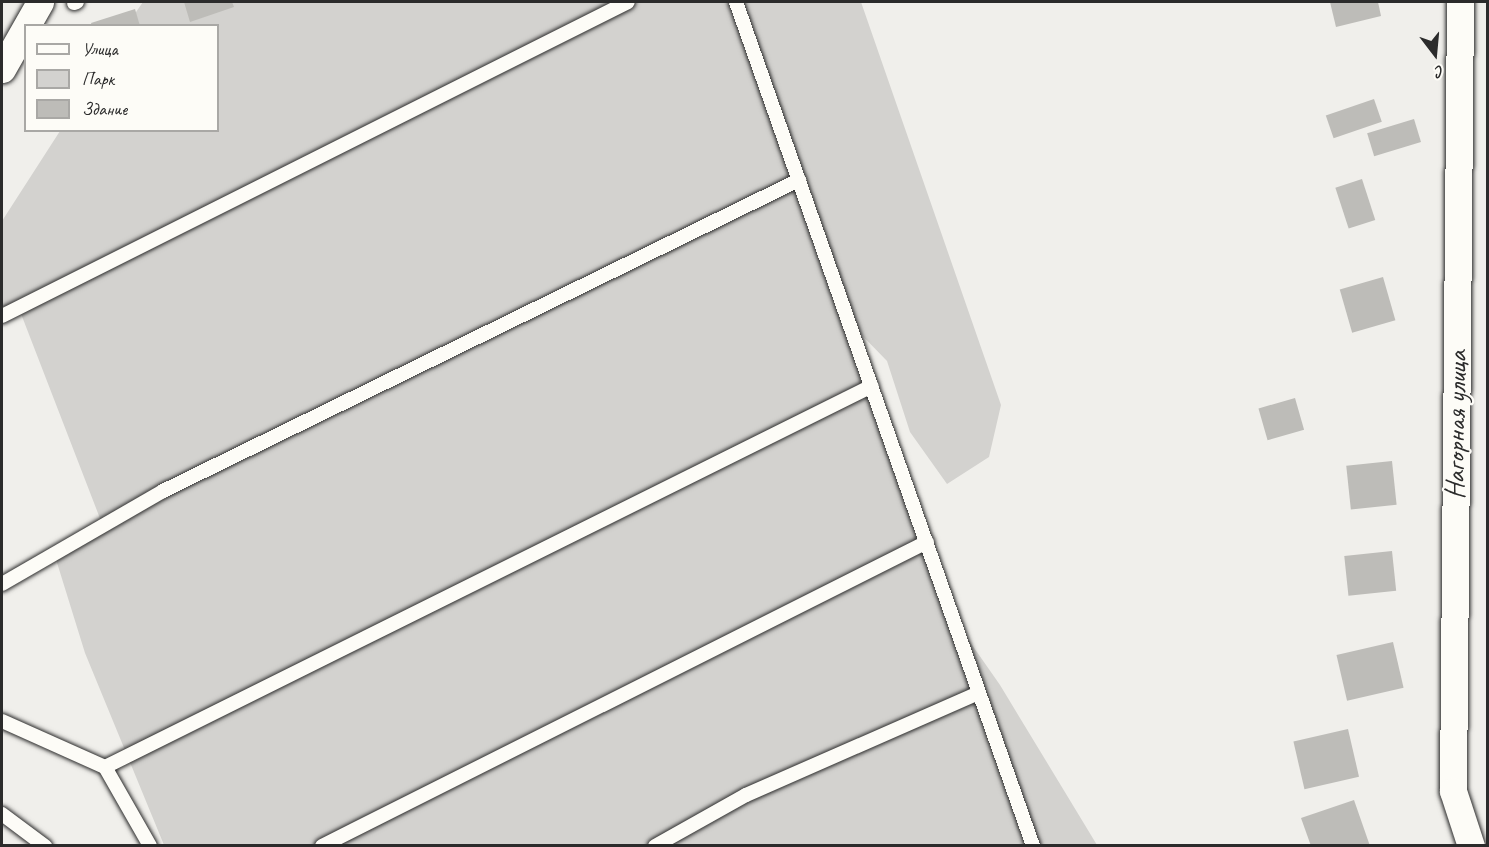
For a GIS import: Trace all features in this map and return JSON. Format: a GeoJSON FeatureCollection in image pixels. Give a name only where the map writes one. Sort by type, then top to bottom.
{"type":"FeatureCollection","features":[{"type":"Feature","properties":{"kind":"street"},"geometry":{"type":"LineString","coordinates":[[2,69],[8,39],[40,2]]}},
{"type":"Feature","properties":{"kind":"street","name":"Нагорная улица"},"geometry":{"type":"LineString","coordinates":[[1460,2],[1453,791],[1471,846]]}},
{"type":"Feature","properties":{"kind":"lane"},"geometry":{"type":"LineString","coordinates":[[2,316],[628,2]]}},
{"type":"Feature","properties":{"kind":"lane"},"geometry":{"type":"LineString","coordinates":[[736,2],[1033,846]]}},
{"type":"Feature","properties":{"kind":"lane"},"geometry":{"type":"LineString","coordinates":[[2,584],[163,491],[799,180]]}},
{"type":"Feature","properties":{"kind":"lane"},"geometry":{"type":"LineString","coordinates":[[105,767],[872,386]]}},
{"type":"Feature","properties":{"kind":"lane"},"geometry":{"type":"LineString","coordinates":[[322,846],[927,542]]}},
{"type":"Feature","properties":{"kind":"lane"},"geometry":{"type":"LineString","coordinates":[[655,846],[746,795],[978,693]]}},
{"type":"Feature","properties":{"kind":"lane"},"geometry":{"type":"LineString","coordinates":[[2,721],[105,767],[150,846]]}},
{"type":"Feature","properties":{"kind":"lane"},"geometry":{"type":"LineString","coordinates":[[2,814],[45,846]]}},
{"type":"Feature","properties":{"kind":"green space"},"geometry":{"type":"Polygon","coordinates":[[[143,2],[861,2],[1001,405],[989,457],[947,484],[910,432],[887,361],[851,324],[949,612],[1000,685],[1097,845],[164,845],[85,653],[54,553],[101,521],[18,306],[2,306],[2,221],[59,132],[219,132],[219,24],[128,24],[143,2]]]}},
{"type":"Feature","properties":{"kind":"building"},"geometry":{"type":"Polygon","coordinates":[[[184,2],[232,2],[234,7],[190,22],[184,2]]]}},
{"type":"Feature","properties":{"kind":"building"},"geometry":{"type":"Polygon","coordinates":[[[1330,2],[1378,2],[1381,16],[1336,27],[1330,2]]]}},
{"type":"Feature","properties":{"kind":"building"},"geometry":{"type":"Polygon","coordinates":[[[135,9],[139,24],[91,24],[135,9]]]}},
{"type":"Feature","properties":{"kind":"building"},"geometry":{"type":"Polygon","coordinates":[[[1374,99],[1382,122],[1334,138],[1326,116],[1374,99]]]}},
{"type":"Feature","properties":{"kind":"building"},"geometry":{"type":"Polygon","coordinates":[[[1414,119],[1421,142],[1374,156],[1367,133],[1414,119]]]}},
{"type":"Feature","properties":{"kind":"building"},"geometry":{"type":"Polygon","coordinates":[[[1362,179],[1375,220],[1349,229],[1335,188],[1362,179]]]}},
{"type":"Feature","properties":{"kind":"building"},"geometry":{"type":"Polygon","coordinates":[[[1383,277],[1395,320],[1352,333],[1340,289],[1383,277]]]}},
{"type":"Feature","properties":{"kind":"building"},"geometry":{"type":"Polygon","coordinates":[[[1295,398],[1304,430],[1268,440],[1258,408],[1295,398]]]}},
{"type":"Feature","properties":{"kind":"building"},"geometry":{"type":"Polygon","coordinates":[[[1392,461],[1397,505],[1351,510],[1346,466],[1392,461]]]}},
{"type":"Feature","properties":{"kind":"building"},"geometry":{"type":"Polygon","coordinates":[[[1392,551],[1396,591],[1348,596],[1344,556],[1392,551]]]}},
{"type":"Feature","properties":{"kind":"building"},"geometry":{"type":"Polygon","coordinates":[[[1393,642],[1404,688],[1347,701],[1336,655],[1393,642]]]}},
{"type":"Feature","properties":{"kind":"building"},"geometry":{"type":"Polygon","coordinates":[[[1348,729],[1359,777],[1304,789],[1293,742],[1348,729]]]}},
{"type":"Feature","properties":{"kind":"building"},"geometry":{"type":"Polygon","coordinates":[[[1354,800],[1370,846],[1311,846],[1301,818],[1354,800]]]}}]}
